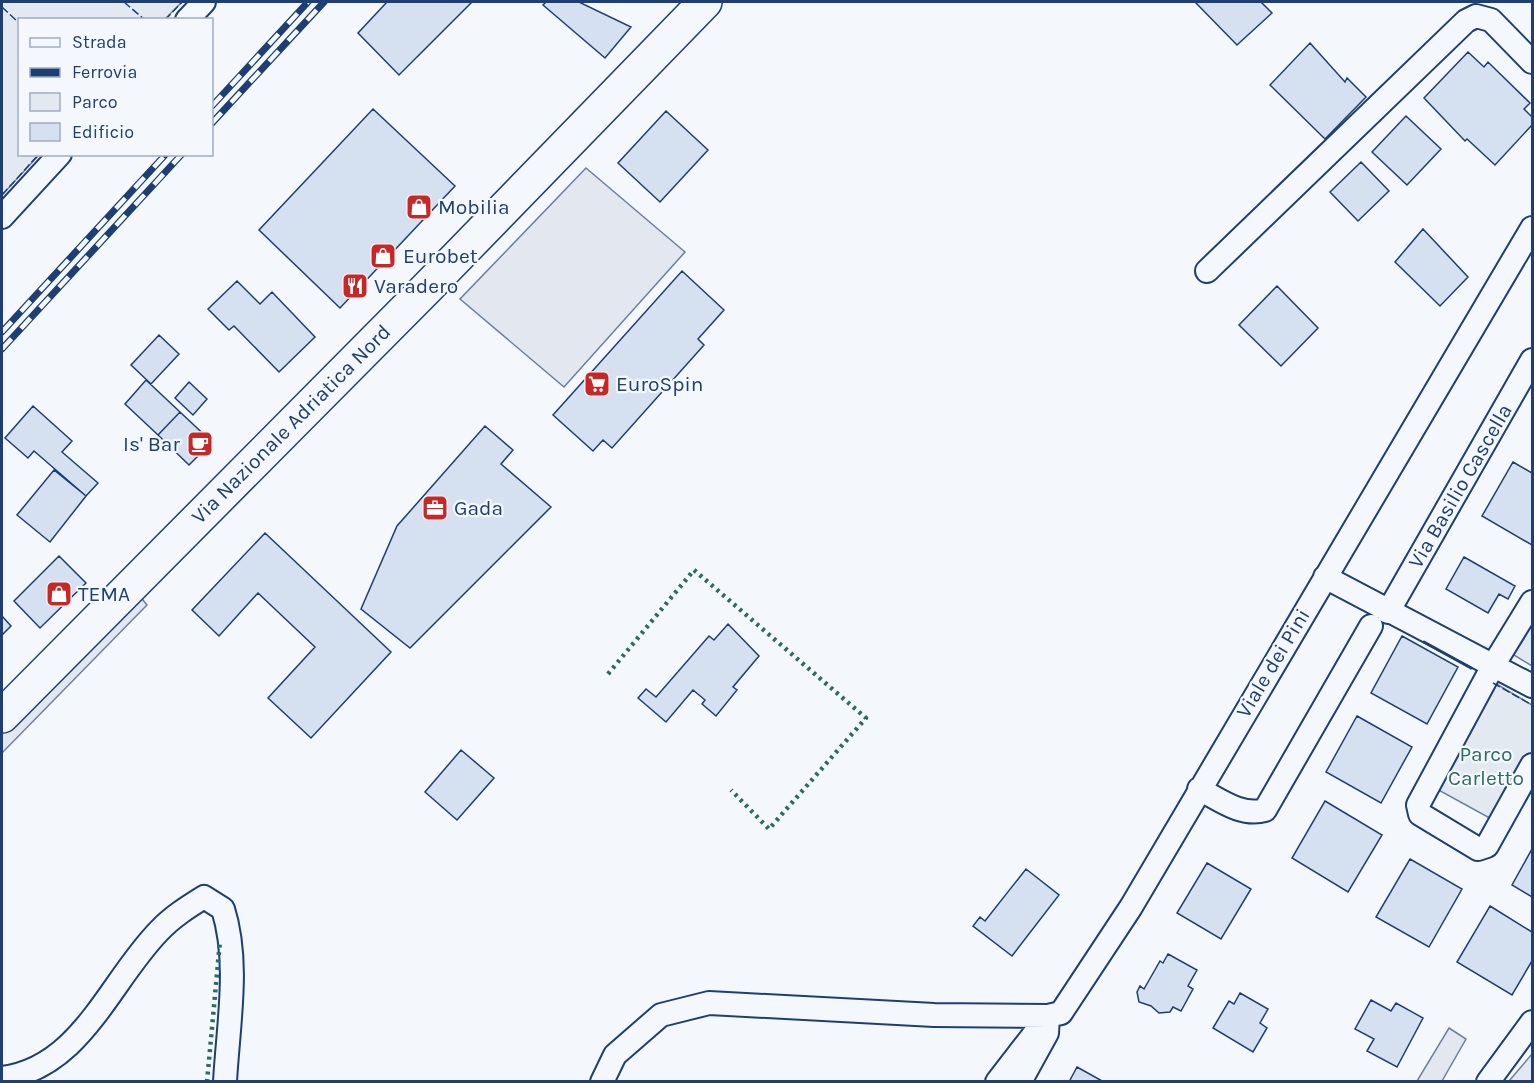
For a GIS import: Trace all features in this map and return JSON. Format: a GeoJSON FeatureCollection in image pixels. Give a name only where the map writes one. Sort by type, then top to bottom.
{"type":"FeatureCollection","features":[{"type":"Feature","properties":{"kind":"main road","name":"Via Nazionale Adriatica Nord"},"geometry":{"type":"LineString","coordinates":[[2,716],[420,295],[705,2]]}},
{"type":"Feature","properties":{"kind":"street"},"geometry":{"type":"LineString","coordinates":[[189,18],[204,2]]}},
{"type":"Feature","properties":{"kind":"street"},"geometry":{"type":"LineString","coordinates":[[1207,271],[1466,21],[1476,16],[1491,20],[1533,62]]}},
{"type":"Feature","properties":{"kind":"street"},"geometry":{"type":"LineString","coordinates":[[2,217],[58,156]]}},
{"type":"Feature","properties":{"kind":"street","name":"Viale dei Pini"},"geometry":{"type":"LineString","coordinates":[[997,1082],[1048,1016],[1061,1013],[1131,907],[1198,789],[1530,240]]}},
{"type":"Feature","properties":{"kind":"street","name":"Via Basilio Cascella"},"geometry":{"type":"LineString","coordinates":[[1198,789],[1242,811],[1255,813],[1265,810],[1533,360]]}},
{"type":"Feature","properties":{"kind":"street"},"geometry":{"type":"LineString","coordinates":[[1325,577],[1380,619],[1494,664],[1533,686]]}},
{"type":"Feature","properties":{"kind":"street"},"geometry":{"type":"LineString","coordinates":[[1533,602],[1494,664],[1418,805],[1420,814],[1478,849],[1487,846],[1533,765]]}},
{"type":"Feature","properties":{"kind":"street"},"geometry":{"type":"LineString","coordinates":[[2,1078],[30,1071],[46,1063],[83,1031],[159,931],[182,911],[204,897],[223,909],[230,930],[232,956],[225,1082]]}},
{"type":"Feature","properties":{"kind":"street"},"geometry":{"type":"LineString","coordinates":[[602,1082],[615,1055],[662,1015],[709,1004],[934,1015],[1048,1016],[1047,1033],[1020,1082]]}},
{"type":"Feature","properties":{"kind":"street"},"geometry":{"type":"LineString","coordinates":[[1488,1082],[1533,1022]]}},
{"type":"Feature","properties":{"kind":"green space"},"geometry":{"type":"Polygon","coordinates":[[[2,2],[182,2],[166,18],[18,18],[18,156],[38,156],[2,195],[2,2]]]}},
{"type":"Feature","properties":{"kind":"green space"},"geometry":{"type":"Polygon","coordinates":[[[1532,600],[1532,666],[1504,649],[1532,600]]]}},
{"type":"Feature","properties":{"kind":"green space","name":"Parco Carletto"},"geometry":{"type":"Polygon","coordinates":[[[1493,682],[1532,705],[1532,754],[1495,821],[1433,787],[1493,682]]]}},
{"type":"Feature","properties":{"kind":"green space"},"geometry":{"type":"Polygon","coordinates":[[[1532,1054],[1532,1081],[1509,1081],[1532,1054]]]}},
{"type":"Feature","properties":{"kind":"shaded area"},"geometry":{"type":"Polygon","coordinates":[[[586,168],[685,252],[564,387],[460,299],[586,168]]]}},
{"type":"Feature","properties":{"kind":"shaded area"},"geometry":{"type":"Polygon","coordinates":[[[138,594],[147,605],[2,753],[2,733],[138,594]]]}},
{"type":"Feature","properties":{"kind":"shaded area"},"geometry":{"type":"Polygon","coordinates":[[[1449,1028],[1466,1039],[1442,1081],[1417,1081],[1449,1028]]]}},
{"type":"Feature","properties":{"kind":"building"},"geometry":{"type":"Polygon","coordinates":[[[387,2],[472,2],[399,75],[358,33],[387,2]]]}},
{"type":"Feature","properties":{"kind":"building"},"geometry":{"type":"Polygon","coordinates":[[[546,2],[579,2],[631,27],[605,58],[543,5],[546,2]]]}},
{"type":"Feature","properties":{"kind":"building"},"geometry":{"type":"Polygon","coordinates":[[[1195,2],[1261,2],[1272,13],[1237,45],[1195,2]]]}},
{"type":"Feature","properties":{"kind":"building"},"geometry":{"type":"Polygon","coordinates":[[[1310,43],[1345,82],[1347,78],[1366,97],[1325,139],[1270,85],[1310,43]]]}},
{"type":"Feature","properties":{"kind":"building"},"geometry":{"type":"Polygon","coordinates":[[[1468,52],[1484,67],[1488,62],[1530,103],[1524,109],[1532,117],[1532,125],[1495,165],[1467,139],[1465,141],[1424,98],[1468,52]]]}},
{"type":"Feature","properties":{"kind":"building"},"geometry":{"type":"Polygon","coordinates":[[[373,109],[455,186],[340,308],[259,230],[373,109]]]}},
{"type":"Feature","properties":{"kind":"building"},"geometry":{"type":"Polygon","coordinates":[[[666,111],[708,150],[660,202],[618,163],[666,111]]]}},
{"type":"Feature","properties":{"kind":"building"},"geometry":{"type":"Polygon","coordinates":[[[1406,116],[1441,149],[1407,185],[1372,152],[1406,116]]]}},
{"type":"Feature","properties":{"kind":"building"},"geometry":{"type":"Polygon","coordinates":[[[1361,162],[1389,191],[1358,221],[1330,192],[1361,162]]]}},
{"type":"Feature","properties":{"kind":"building"},"geometry":{"type":"Polygon","coordinates":[[[1423,229],[1468,277],[1440,306],[1395,262],[1423,229]]]}},
{"type":"Feature","properties":{"kind":"building"},"geometry":{"type":"Polygon","coordinates":[[[682,271],[724,310],[698,339],[704,345],[612,448],[603,440],[593,451],[553,415],[682,271]]]}},
{"type":"Feature","properties":{"kind":"building"},"geometry":{"type":"Polygon","coordinates":[[[237,281],[260,304],[272,292],[315,337],[279,372],[234,326],[229,330],[208,309],[237,281]]]}},
{"type":"Feature","properties":{"kind":"building"},"geometry":{"type":"Polygon","coordinates":[[[1277,286],[1318,328],[1281,366],[1239,325],[1277,286]]]}},
{"type":"Feature","properties":{"kind":"building"},"geometry":{"type":"Polygon","coordinates":[[[159,335],[179,354],[151,384],[131,365],[159,335]]]}},
{"type":"Feature","properties":{"kind":"building"},"geometry":{"type":"Polygon","coordinates":[[[146,380],[180,412],[158,435],[125,404],[146,380]]]}},
{"type":"Feature","properties":{"kind":"building"},"geometry":{"type":"Polygon","coordinates":[[[189,382],[207,399],[193,415],[175,398],[189,382]]]}},
{"type":"Feature","properties":{"kind":"building"},"geometry":{"type":"Polygon","coordinates":[[[33,406],[72,441],[62,452],[98,483],[86,496],[34,451],[28,458],[5,438],[33,406]]]}},
{"type":"Feature","properties":{"kind":"building"},"geometry":{"type":"Polygon","coordinates":[[[180,412],[212,442],[189,465],[158,435],[180,412]]]}},
{"type":"Feature","properties":{"kind":"building"},"geometry":{"type":"Polygon","coordinates":[[[485,426],[513,450],[501,464],[551,507],[410,648],[361,609],[397,526],[485,426]]]}},
{"type":"Feature","properties":{"kind":"building"},"geometry":{"type":"Polygon","coordinates":[[[1513,462],[1532,473],[1532,545],[1482,516],[1513,462]]]}},
{"type":"Feature","properties":{"kind":"building"},"geometry":{"type":"Polygon","coordinates":[[[54,470],[86,496],[50,542],[17,515],[54,470]]]}},
{"type":"Feature","properties":{"kind":"building"},"geometry":{"type":"Polygon","coordinates":[[[265,533],[391,652],[311,738],[268,698],[315,647],[258,593],[219,636],[192,610],[265,533]]]}},
{"type":"Feature","properties":{"kind":"building"},"geometry":{"type":"Polygon","coordinates":[[[59,556],[86,583],[40,628],[14,601],[59,556]]]}},
{"type":"Feature","properties":{"kind":"building"},"geometry":{"type":"Polygon","coordinates":[[[1464,557],[1515,586],[1508,599],[1499,594],[1488,613],[1446,589],[1464,557]]]}},
{"type":"Feature","properties":{"kind":"building"},"geometry":{"type":"Polygon","coordinates":[[[2,616],[11,626],[2,635],[2,616]]]}},
{"type":"Feature","properties":{"kind":"building"},"geometry":{"type":"Polygon","coordinates":[[[728,624],[759,656],[733,687],[737,690],[716,716],[702,704],[705,700],[693,690],[666,722],[638,698],[646,689],[656,697],[709,636],[714,640],[728,624]]]}},
{"type":"Feature","properties":{"kind":"building"},"geometry":{"type":"Polygon","coordinates":[[[1402,636],[1458,667],[1427,724],[1371,693],[1402,636]]]}},
{"type":"Feature","properties":{"kind":"building"},"geometry":{"type":"Polygon","coordinates":[[[1357,716],[1412,747],[1381,803],[1326,772],[1357,716]]]}},
{"type":"Feature","properties":{"kind":"building"},"geometry":{"type":"Polygon","coordinates":[[[461,750],[494,778],[457,820],[425,792],[461,750]]]}},
{"type":"Feature","properties":{"kind":"building"},"geometry":{"type":"Polygon","coordinates":[[[1325,801],[1382,835],[1348,892],[1292,858],[1325,801]]]}},
{"type":"Feature","properties":{"kind":"building"},"geometry":{"type":"Polygon","coordinates":[[[1532,849],[1532,897],[1512,885],[1532,849]]]}},
{"type":"Feature","properties":{"kind":"building"},"geometry":{"type":"Polygon","coordinates":[[[1410,859],[1462,889],[1429,947],[1376,917],[1410,859]]]}},
{"type":"Feature","properties":{"kind":"building"},"geometry":{"type":"Polygon","coordinates":[[[1207,863],[1251,889],[1221,939],[1177,913],[1207,863]]]}},
{"type":"Feature","properties":{"kind":"building"},"geometry":{"type":"Polygon","coordinates":[[[1026,869],[1059,895],[1012,956],[973,926],[980,917],[985,921],[1026,869]]]}},
{"type":"Feature","properties":{"kind":"building"},"geometry":{"type":"Polygon","coordinates":[[[1490,906],[1532,932],[1532,961],[1512,995],[1457,962],[1490,906]]]}},
{"type":"Feature","properties":{"kind":"building"},"geometry":{"type":"Polygon","coordinates":[[[1168,954],[1197,970],[1188,986],[1193,989],[1181,1011],[1173,1007],[1170,1012],[1159,1013],[1151,1006],[1139,1002],[1137,992],[1140,986],[1144,989],[1160,961],[1163,963],[1168,954]]]}},
{"type":"Feature","properties":{"kind":"building"},"geometry":{"type":"Polygon","coordinates":[[[1240,993],[1268,1009],[1260,1023],[1267,1028],[1253,1052],[1213,1028],[1229,1001],[1234,1004],[1240,993]]]}},
{"type":"Feature","properties":{"kind":"building"},"geometry":{"type":"Polygon","coordinates":[[[1371,1000],[1391,1011],[1396,1003],[1423,1018],[1397,1067],[1367,1051],[1374,1039],[1355,1029],[1371,1000]]]}},
{"type":"Feature","properties":{"kind":"building"},"geometry":{"type":"Polygon","coordinates":[[[1077,1067],[1104,1082],[1069,1082],[1077,1067]]]}},
{"type":"Feature","properties":{"kind":"railway"},"geometry":{"type":"LineString","coordinates":[[213,105],[308,2]]}},
{"type":"Feature","properties":{"kind":"railway"},"geometry":{"type":"LineString","coordinates":[[213,122],[324,2]]}},
{"type":"Feature","properties":{"kind":"railway"},"geometry":{"type":"LineString","coordinates":[[2,332],[164,156]]}},
{"type":"Feature","properties":{"kind":"railway"},"geometry":{"type":"LineString","coordinates":[[2,349],[180,156]]}},
{"type":"Feature","properties":{"kind":"hedge"},"geometry":{"type":"LineString","coordinates":[[608,674],[694,570],[866,718],[769,829],[731,790]]}},
{"type":"Feature","properties":{"kind":"hedge"},"geometry":{"type":"LineString","coordinates":[[207,1082],[220,941]]}},
{"type":"Feature","properties":{"kind":"fence"},"geometry":{"type":"LineString","coordinates":[[124,2],[143,18]]}},
{"type":"Feature","properties":{"kind":"fence"},"geometry":{"type":"LineString","coordinates":[[167,18],[182,2]]}},
{"type":"Feature","properties":{"kind":"fence"},"geometry":{"type":"LineString","coordinates":[[2,7],[18,22]]}},
{"type":"Feature","properties":{"kind":"fence"},"geometry":{"type":"LineString","coordinates":[[2,195],[37,156]]}},
{"type":"Feature","properties":{"kind":"fence"},"geometry":{"type":"LineString","coordinates":[[1493,683],[1532,705]]}},
{"type":"Feature","properties":{"kind":"wall"},"geometry":{"type":"LineString","coordinates":[[1424,642],[1471,668]]}},
{"type":"Feature","properties":{"kind":"place","name":"Mobilia"},"geometry":{"type":"Point","coordinates":[419,207]}},
{"type":"Feature","properties":{"kind":"place","name":"Eurobet"},"geometry":{"type":"Point","coordinates":[383,256]}},
{"type":"Feature","properties":{"kind":"place","name":"Varadero"},"geometry":{"type":"Point","coordinates":[355,286]}},
{"type":"Feature","properties":{"kind":"place","name":"EuroSpin"},"geometry":{"type":"Point","coordinates":[597,384]}},
{"type":"Feature","properties":{"kind":"place","name":"Is' Bar"},"geometry":{"type":"Point","coordinates":[200,444]}},
{"type":"Feature","properties":{"kind":"place","name":"Gada"},"geometry":{"type":"Point","coordinates":[435,508]}},
{"type":"Feature","properties":{"kind":"place","name":"TEMA"},"geometry":{"type":"Point","coordinates":[59,594]}}]}
